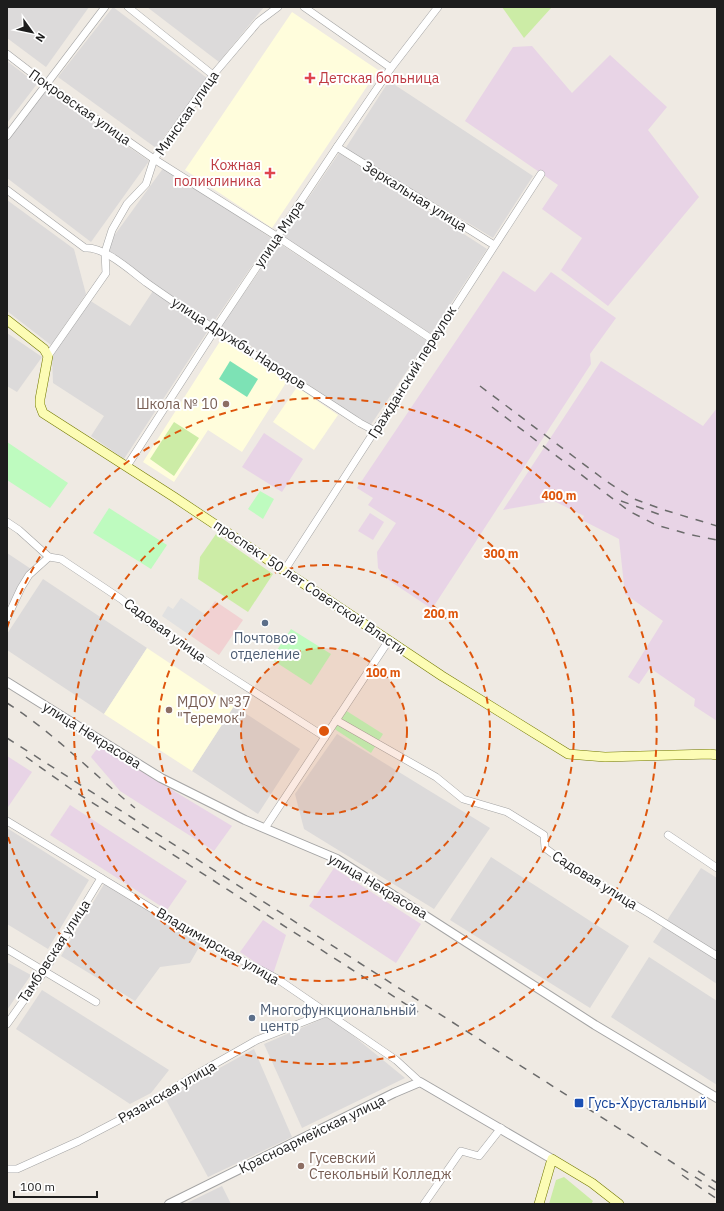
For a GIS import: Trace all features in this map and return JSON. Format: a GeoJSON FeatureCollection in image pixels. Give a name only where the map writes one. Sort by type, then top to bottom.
{"type":"FeatureCollection","features":[{"type":"Feature","properties":{"kind":"main road"},"geometry":{"type":"LineString","coordinates":[[7,320],[46,352]]}},
{"type":"Feature","properties":{"kind":"main road","name":"проспект 50 лет Советской Власти"},"geometry":{"type":"LineString","coordinates":[[46,352],[40,398],[40,405],[43,413],[127,466],[448,679],[568,754],[605,756],[717,755]]}},
{"type":"Feature","properties":{"kind":"main road"},"geometry":{"type":"LineString","coordinates":[[539,1204],[552,1159],[592,1183],[619,1204]]}},
{"type":"Feature","properties":{"kind":"street"},"geometry":{"type":"LineString","coordinates":[[7,136],[105,7]]}},
{"type":"Feature","properties":{"kind":"street"},"geometry":{"type":"LineString","coordinates":[[128,7],[213,75]]}},
{"type":"Feature","properties":{"kind":"street","name":"Минская улица"},"geometry":{"type":"LineString","coordinates":[[46,352],[106,273],[105,252],[112,230],[127,204],[146,184],[154,159],[213,75],[258,22],[278,7]]}},
{"type":"Feature","properties":{"kind":"street"},"geometry":{"type":"LineString","coordinates":[[304,7],[391,68]]}},
{"type":"Feature","properties":{"kind":"street","name":"улица Мира"},"geometry":{"type":"LineString","coordinates":[[127,466],[216,328],[337,147],[391,68],[438,7]]}},
{"type":"Feature","properties":{"kind":"street","name":"Покровская улица"},"geometry":{"type":"LineString","coordinates":[[7,54],[46,84],[154,159],[278,237],[432,340]]}},
{"type":"Feature","properties":{"kind":"street","name":"Зеркальная улица"},"geometry":{"type":"LineString","coordinates":[[337,147],[494,245]]}},
{"type":"Feature","properties":{"kind":"street","name":"Гражданский переулок"},"geometry":{"type":"LineString","coordinates":[[284,571],[432,340],[541,174]]}},
{"type":"Feature","properties":{"kind":"street"},"geometry":{"type":"LineString","coordinates":[[7,190],[85,248],[93,247],[105,252]]}},
{"type":"Feature","properties":{"kind":"street","name":"улица Дружбы Народов"},"geometry":{"type":"LineString","coordinates":[[105,252],[216,328],[360,423],[375,431]]}},
{"type":"Feature","properties":{"kind":"street","name":"Садовая улица"},"geometry":{"type":"LineString","coordinates":[[7,522],[19,530],[49,557],[61,559],[121,599],[149,622],[186,647],[325,737]]}},
{"type":"Feature","properties":{"kind":"street"},"geometry":{"type":"LineString","coordinates":[[7,618],[21,588],[29,575],[49,557]]}},
{"type":"Feature","properties":{"kind":"street"},"geometry":{"type":"LineString","coordinates":[[265,828],[389,640]]}},
{"type":"Feature","properties":{"kind":"street","name":"улица Некрасова"},"geometry":{"type":"LineString","coordinates":[[7,682],[161,778],[245,820],[337,859],[595,1025],[717,1098]]}},
{"type":"Feature","properties":{"kind":"street","name":"Садовая улица"},"geometry":{"type":"LineString","coordinates":[[336,720],[436,777],[462,799],[508,812],[544,835],[545,848],[571,867],[717,956]]}},
{"type":"Feature","properties":{"kind":"street","name":"Владимирская улица"},"geometry":{"type":"LineString","coordinates":[[7,821],[206,942],[276,978],[396,1060],[420,1082]]}},
{"type":"Feature","properties":{"kind":"street"},"geometry":{"type":"LineString","coordinates":[[668,835],[717,868]]}},
{"type":"Feature","properties":{"kind":"street","name":"Тамбовская улица"},"geometry":{"type":"LineString","coordinates":[[7,1024],[44,972],[101,878]]}},
{"type":"Feature","properties":{"kind":"street"},"geometry":{"type":"LineString","coordinates":[[7,949],[96,1002]]}},
{"type":"Feature","properties":{"kind":"street","name":"Рязанская улица"},"geometry":{"type":"LineString","coordinates":[[7,1169],[17,1170],[79,1142],[150,1104],[190,1078],[257,1040],[326,1013]]}},
{"type":"Feature","properties":{"kind":"street"},"geometry":{"type":"LineString","coordinates":[[420,1082],[552,1159]]}},
{"type":"Feature","properties":{"kind":"street","name":"Красноармейская улица"},"geometry":{"type":"LineString","coordinates":[[171,1204],[394,1093],[420,1082]]}},
{"type":"Feature","properties":{"kind":"street"},"geometry":{"type":"LineString","coordinates":[[424,1204],[461,1151],[479,1156],[501,1128]]}},
{"type":"Feature","properties":{"kind":"shaded area"},"geometry":{"type":"Polygon","coordinates":[[[7,7],[89,7],[46,67],[7,38],[7,7]]]}},
{"type":"Feature","properties":{"kind":"shaded area"},"geometry":{"type":"Polygon","coordinates":[[[113,7],[207,78],[156,148],[58,77],[113,7]]]}},
{"type":"Feature","properties":{"kind":"shaded area"},"geometry":{"type":"Polygon","coordinates":[[[147,7],[264,7],[219,62],[147,7]]]}},
{"type":"Feature","properties":{"kind":"shaded area"},"geometry":{"type":"Polygon","coordinates":[[[292,12],[378,70],[272,228],[185,170],[292,12]]]}},
{"type":"Feature","properties":{"kind":"shaded area"},"geometry":{"type":"Polygon","coordinates":[[[532,46],[572,93],[610,55],[667,107],[648,130],[699,197],[608,306],[561,270],[582,238],[542,209],[558,185],[465,121],[513,47],[532,46]]]}},
{"type":"Feature","properties":{"kind":"shaded area"},"geometry":{"type":"Polygon","coordinates":[[[7,61],[37,84],[7,123],[7,61]]]}},
{"type":"Feature","properties":{"kind":"shaded area"},"geometry":{"type":"Polygon","coordinates":[[[389,81],[533,176],[493,238],[345,149],[389,81]]]}},
{"type":"Feature","properties":{"kind":"shaded area"},"geometry":{"type":"Polygon","coordinates":[[[45,89],[149,161],[91,242],[7,178],[7,141],[45,89]]]}},
{"type":"Feature","properties":{"kind":"shaded area"},"geometry":{"type":"Polygon","coordinates":[[[339,153],[487,249],[431,334],[282,237],[339,153]]]}},
{"type":"Feature","properties":{"kind":"shaded area"},"geometry":{"type":"Polygon","coordinates":[[[164,167],[271,238],[213,323],[103,251],[164,167]]]}},
{"type":"Feature","properties":{"kind":"shaded area"},"geometry":{"type":"Polygon","coordinates":[[[7,200],[74,249],[86,294],[51,345],[7,311],[7,200]]]}},
{"type":"Feature","properties":{"kind":"shaded area"},"geometry":{"type":"Polygon","coordinates":[[[279,243],[427,341],[370,426],[221,326],[279,243]]]}},
{"type":"Feature","properties":{"kind":"shaded area"},"geometry":{"type":"Polygon","coordinates":[[[503,271],[535,292],[551,272],[616,318],[590,354],[591,364],[432,609],[390,581],[378,568],[377,552],[396,523],[368,505],[373,498],[357,488],[503,271]]]}},
{"type":"Feature","properties":{"kind":"shaded area"},"geometry":{"type":"Polygon","coordinates":[[[153,291],[209,329],[124,459],[91,436],[104,416],[53,383],[52,357],[89,300],[130,326],[153,291]]]}},
{"type":"Feature","properties":{"kind":"shaded area"},"geometry":{"type":"Polygon","coordinates":[[[7,333],[42,357],[17,392],[7,386],[7,333]]]}},
{"type":"Feature","properties":{"kind":"shaded area","name":"Школа № 10"},"geometry":{"type":"Polygon","coordinates":[[[224,335],[289,378],[242,452],[208,430],[174,482],[143,462],[224,335]]]}},
{"type":"Feature","properties":{"kind":"shaded area"},"geometry":{"type":"Polygon","coordinates":[[[601,361],[703,426],[717,408],[717,721],[694,706],[695,699],[650,668],[639,684],[628,677],[663,621],[625,594],[619,539],[582,520],[584,516],[554,501],[503,510],[601,361]]]}},
{"type":"Feature","properties":{"kind":"shaded area"},"geometry":{"type":"Polygon","coordinates":[[[297,387],[338,415],[314,450],[273,422],[297,387]]]}},
{"type":"Feature","properties":{"kind":"shaded area"},"geometry":{"type":"Polygon","coordinates":[[[264,433],[303,459],[282,492],[242,467],[264,433]]]}},
{"type":"Feature","properties":{"kind":"shaded area"},"geometry":{"type":"Polygon","coordinates":[[[370,513],[384,522],[373,540],[358,531],[370,513]]]}},
{"type":"Feature","properties":{"kind":"shaded area"},"geometry":{"type":"Polygon","coordinates":[[[7,553],[31,569],[7,607],[7,553]]]}},
{"type":"Feature","properties":{"kind":"shaded area"},"geometry":{"type":"Polygon","coordinates":[[[43,579],[147,648],[104,714],[7,650],[7,634],[43,579]]]}},
{"type":"Feature","properties":{"kind":"shaded area"},"geometry":{"type":"Polygon","coordinates":[[[181,598],[206,615],[191,636],[162,616],[168,606],[173,609],[181,598]]]}},
{"type":"Feature","properties":{"kind":"shaded area"},"geometry":{"type":"Polygon","coordinates":[[[215,601],[243,620],[219,655],[191,636],[215,601]]]}},
{"type":"Feature","properties":{"kind":"shaded area","name":"МДОУ №37 \"Теремок\""},"geometry":{"type":"Polygon","coordinates":[[[147,648],[234,706],[192,771],[104,714],[147,648]]]}},
{"type":"Feature","properties":{"kind":"shaded area"},"geometry":{"type":"Polygon","coordinates":[[[234,706],[300,749],[258,814],[192,771],[234,706]]]}},
{"type":"Feature","properties":{"kind":"shaded area"},"geometry":{"type":"Polygon","coordinates":[[[337,734],[490,828],[434,909],[304,829],[295,794],[337,734]]]}},
{"type":"Feature","properties":{"kind":"shaded area"},"geometry":{"type":"Polygon","coordinates":[[[99,746],[232,826],[214,851],[120,791],[91,757],[99,746]]]}},
{"type":"Feature","properties":{"kind":"shaded area"},"geometry":{"type":"Polygon","coordinates":[[[7,756],[32,772],[8,807],[7,806],[7,756]]]}},
{"type":"Feature","properties":{"kind":"shaded area"},"geometry":{"type":"Polygon","coordinates":[[[70,805],[187,881],[167,910],[50,835],[70,805]]]}},
{"type":"Feature","properties":{"kind":"shaded area"},"geometry":{"type":"Polygon","coordinates":[[[7,828],[89,880],[48,949],[7,924],[7,828]]]}},
{"type":"Feature","properties":{"kind":"shaded area"},"geometry":{"type":"Polygon","coordinates":[[[491,857],[629,946],[590,1008],[450,920],[491,857]]]}},
{"type":"Feature","properties":{"kind":"shaded area"},"geometry":{"type":"Polygon","coordinates":[[[334,868],[421,924],[396,963],[309,906],[334,868]]]}},
{"type":"Feature","properties":{"kind":"shaded area"},"geometry":{"type":"Polygon","coordinates":[[[701,868],[717,878],[717,984],[653,942],[701,868]]]}},
{"type":"Feature","properties":{"kind":"shaded area"},"geometry":{"type":"Polygon","coordinates":[[[104,884],[202,942],[190,963],[160,967],[135,1001],[61,956],[104,884]]]}},
{"type":"Feature","properties":{"kind":"shaded area"},"geometry":{"type":"Polygon","coordinates":[[[263,920],[286,935],[273,974],[240,952],[263,920]]]}},
{"type":"Feature","properties":{"kind":"shaded area"},"geometry":{"type":"Polygon","coordinates":[[[649,957],[717,1001],[717,1085],[611,1017],[649,957]]]}},
{"type":"Feature","properties":{"kind":"shaded area"},"geometry":{"type":"Polygon","coordinates":[[[7,962],[31,975],[7,1010],[7,962]]]}},
{"type":"Feature","properties":{"kind":"shaded area"},"geometry":{"type":"Polygon","coordinates":[[[42,990],[169,1070],[151,1093],[130,1104],[16,1029],[42,990]]]}},
{"type":"Feature","properties":{"kind":"shaded area"},"geometry":{"type":"Polygon","coordinates":[[[329,1016],[405,1078],[302,1128],[264,1044],[329,1016]]]}},
{"type":"Feature","properties":{"kind":"shaded area"},"geometry":{"type":"Polygon","coordinates":[[[254,1049],[292,1137],[208,1177],[165,1098],[254,1049]]]}},
{"type":"Feature","properties":{"kind":"shaded area"},"geometry":{"type":"Polygon","coordinates":[[[222,1186],[231,1204],[187,1203],[222,1186]]]}},
{"type":"Feature","properties":{"kind":"green space"},"geometry":{"type":"Polygon","coordinates":[[[502,7],[552,7],[524,38],[502,7]]]}},
{"type":"Feature","properties":{"kind":"green space"},"geometry":{"type":"Polygon","coordinates":[[[230,361],[258,379],[247,397],[219,379],[230,361]]]}},
{"type":"Feature","properties":{"kind":"green space"},"geometry":{"type":"Polygon","coordinates":[[[174,422],[199,438],[174,476],[150,459],[174,422]]]}},
{"type":"Feature","properties":{"kind":"green space"},"geometry":{"type":"Polygon","coordinates":[[[7,442],[68,483],[50,508],[7,480],[7,442]]]}},
{"type":"Feature","properties":{"kind":"green space"},"geometry":{"type":"Polygon","coordinates":[[[260,491],[274,499],[263,519],[248,509],[260,491]]]}},
{"type":"Feature","properties":{"kind":"green space"},"geometry":{"type":"Polygon","coordinates":[[[109,508],[167,545],[151,569],[93,533],[109,508]]]}},
{"type":"Feature","properties":{"kind":"green space"},"geometry":{"type":"Polygon","coordinates":[[[216,534],[273,574],[248,612],[198,579],[200,557],[216,534]]]}},
{"type":"Feature","properties":{"kind":"green space"},"geometry":{"type":"Polygon","coordinates":[[[291,629],[331,654],[311,685],[271,659],[291,629]]]}},
{"type":"Feature","properties":{"kind":"green space"},"geometry":{"type":"Polygon","coordinates":[[[345,710],[383,734],[371,753],[333,728],[345,710]]]}},
{"type":"Feature","properties":{"kind":"green space"},"geometry":{"type":"Polygon","coordinates":[[[564,1177],[593,1201],[591,1204],[549,1204],[556,1180],[564,1177]]]}},
{"type":"Feature","properties":{"kind":"railway"},"geometry":{"type":"LineString","coordinates":[[480,386],[606,481],[634,499],[717,526]]}},
{"type":"Feature","properties":{"kind":"railway"},"geometry":{"type":"LineString","coordinates":[[492,407],[629,511],[656,525],[717,540]]}},
{"type":"Feature","properties":{"kind":"railway"},"geometry":{"type":"LineString","coordinates":[[621,501],[661,515]]}},
{"type":"Feature","properties":{"kind":"railway"},"geometry":{"type":"LineString","coordinates":[[7,703],[57,740],[135,808]]}},
{"type":"Feature","properties":{"kind":"railway"},"geometry":{"type":"LineString","coordinates":[[7,738],[717,1191]]}},
{"type":"Feature","properties":{"kind":"railway"},"geometry":{"type":"LineString","coordinates":[[26,757],[71,789],[418,1012]]}},
{"type":"Feature","properties":{"kind":"railway"},"geometry":{"type":"LineString","coordinates":[[698,1171],[717,1183]]}},
{"type":"Feature","properties":{"kind":"railway"},"geometry":{"type":"LineString","coordinates":[[682,1175],[717,1199]]}},
{"type":"Feature","properties":{"kind":"place","name":"Детская больница"},"geometry":{"type":"Point","coordinates":[310,78]}},
{"type":"Feature","properties":{"kind":"place","name":"Кожная поликлиника"},"geometry":{"type":"Point","coordinates":[270,173]}},
{"type":"Feature","properties":{"kind":"place","name":"Школа № 10"},"geometry":{"type":"Point","coordinates":[226,404]}},
{"type":"Feature","properties":{"kind":"place","name":"Почтовое отделение"},"geometry":{"type":"Point","coordinates":[265,623]}},
{"type":"Feature","properties":{"kind":"place","name":"МДОУ №37 \"Теремок\""},"geometry":{"type":"Point","coordinates":[169,710]}},
{"type":"Feature","properties":{"kind":"place","name":"Многофункциональный центр"},"geometry":{"type":"Point","coordinates":[252,1018]}},
{"type":"Feature","properties":{"kind":"place","name":"Гусь-Хрустальный"},"geometry":{"type":"Point","coordinates":[579,1103]}},
{"type":"Feature","properties":{"kind":"place","name":"Гусевский Стекольный Колледж"},"geometry":{"type":"Point","coordinates":[301,1166]}}]}
